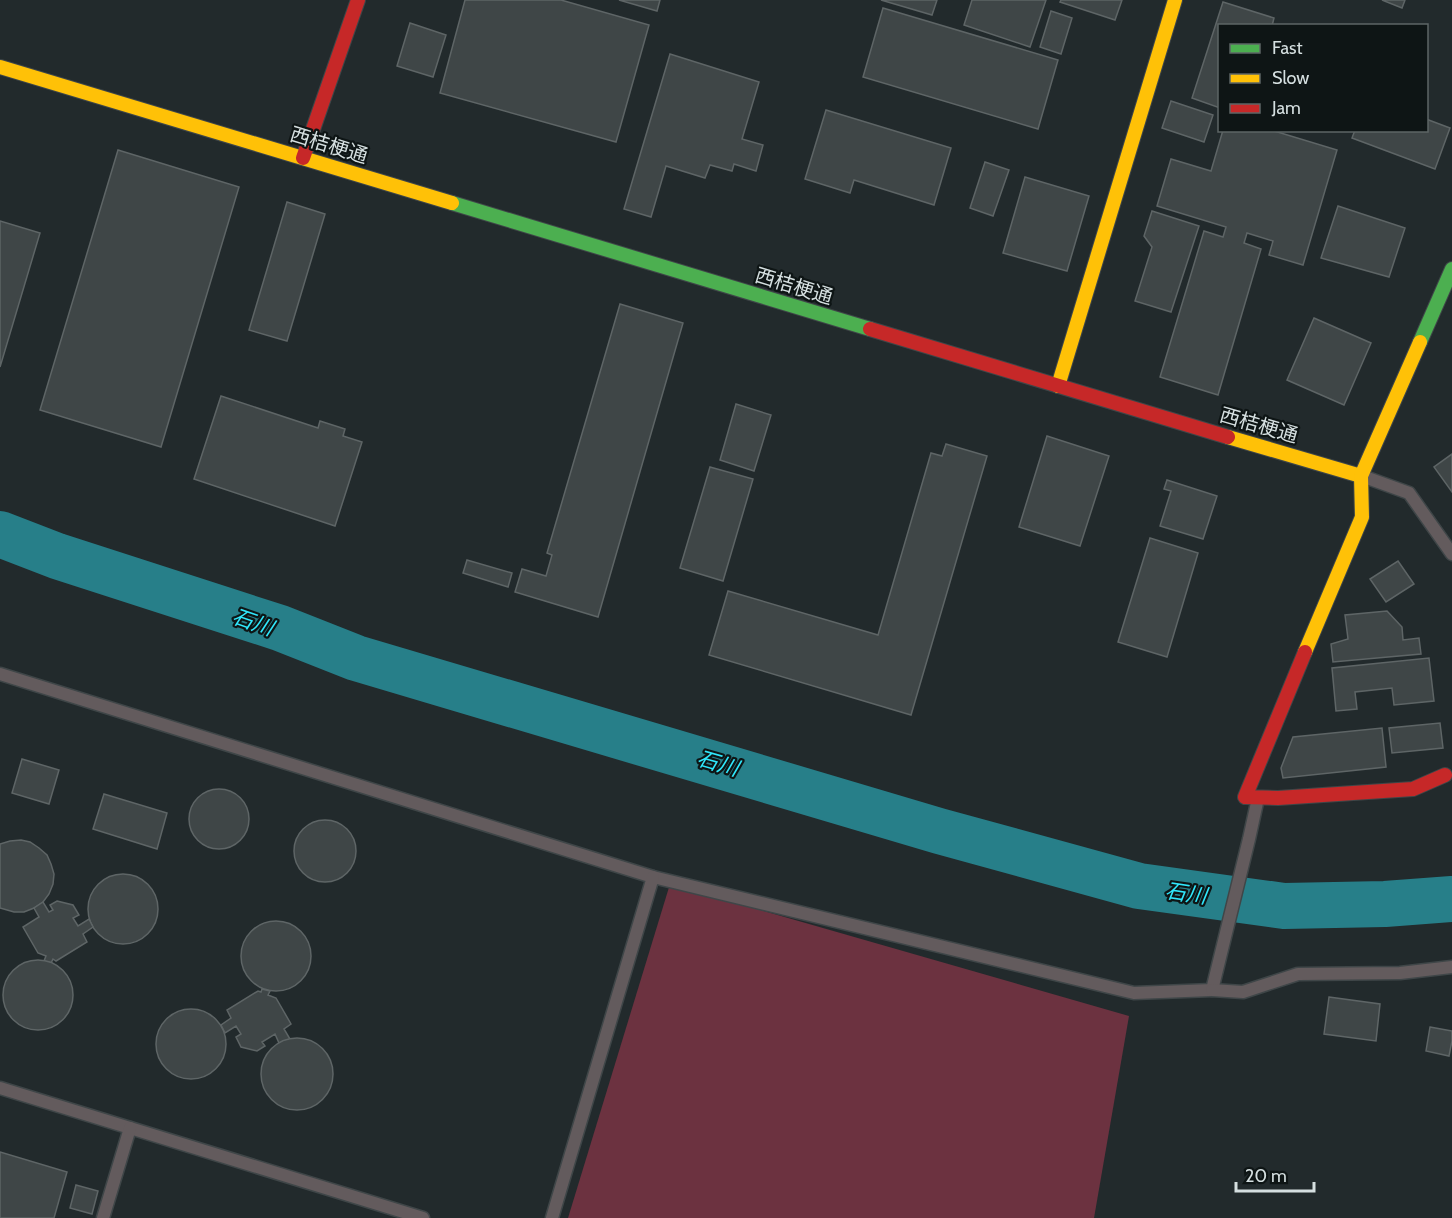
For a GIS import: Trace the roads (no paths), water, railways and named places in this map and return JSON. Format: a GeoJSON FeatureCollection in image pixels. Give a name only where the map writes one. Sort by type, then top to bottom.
{"type":"FeatureCollection","features":[{"type":"Feature","properties":{"kind":"street"},"geometry":{"type":"LineString","coordinates":[[303,158],[358,0]]}},
{"type":"Feature","properties":{"kind":"street"},"geometry":{"type":"LineString","coordinates":[[1058,386],[1175,0]]}},
{"type":"Feature","properties":{"kind":"street","name":"西桔梗通"},"geometry":{"type":"LineString","coordinates":[[0,67],[1361,476]]}},
{"type":"Feature","properties":{"kind":"street"},"geometry":{"type":"LineString","coordinates":[[1445,775],[1413,789],[1278,798],[1245,797],[1362,517],[1361,476],[1448,289],[1452,269]]}},
{"type":"Feature","properties":{"kind":"lane"},"geometry":{"type":"LineString","coordinates":[[1361,476],[1409,493],[1452,554]]}},
{"type":"Feature","properties":{"kind":"lane"},"geometry":{"type":"LineString","coordinates":[[0,674],[653,877],[1134,993],[1212,990],[1243,992],[1298,974],[1400,973],[1452,967]]}},
{"type":"Feature","properties":{"kind":"lane"},"geometry":{"type":"LineString","coordinates":[[1212,990],[1258,797]]}},
{"type":"Feature","properties":{"kind":"lane"},"geometry":{"type":"LineString","coordinates":[[552,1218],[653,877]]}},
{"type":"Feature","properties":{"kind":"lane"},"geometry":{"type":"LineString","coordinates":[[0,1088],[423,1218]]}},
{"type":"Feature","properties":{"kind":"lane"},"geometry":{"type":"LineString","coordinates":[[103,1218],[130,1128]]}},
{"type":"Feature","properties":{"kind":"waterway","name":"石川"},"geometry":{"type":"LineString","coordinates":[[0,534],[57,556],[280,628],[356,658],[939,831],[1139,886],[1284,906],[1385,904],[1452,899]]}}]}
